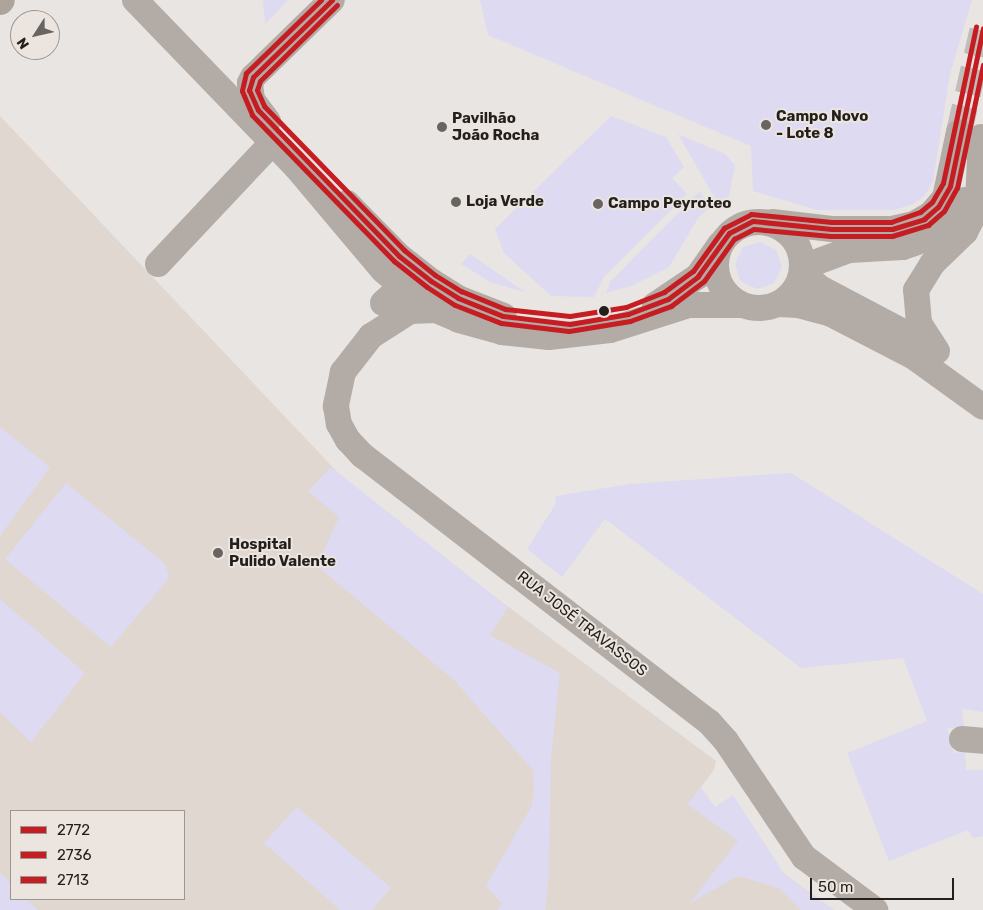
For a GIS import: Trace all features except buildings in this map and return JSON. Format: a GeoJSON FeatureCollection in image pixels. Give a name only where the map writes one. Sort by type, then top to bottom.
{"type":"FeatureCollection","features":[{"type":"Feature","properties":{"kind":"street"},"geometry":{"type":"LineString","coordinates":[[135,0],[273,142],[389,287],[428,288],[447,304],[536,322],[570,324],[606,320],[652,306],[675,294],[698,276],[720,244],[740,225],[767,222],[832,229],[892,229],[914,224],[931,214],[945,198],[973,142]]}},
{"type":"Feature","properties":{"kind":"street"},"geometry":{"type":"LineString","coordinates":[[332,0],[260,68],[250,83],[252,100],[258,110],[447,304],[459,320],[502,332],[549,337],[610,330],[689,304],[742,305],[760,308],[778,304],[798,305],[831,314],[914,357],[983,407]]}},
{"type":"Feature","properties":{"kind":"street"},"geometry":{"type":"LineString","coordinates":[[204,69],[230,74],[260,68]]}},
{"type":"Feature","properties":{"kind":"street"},"geometry":{"type":"LineString","coordinates":[[158,264],[273,142]]}},
{"type":"Feature","properties":{"kind":"street"},"geometry":{"type":"LineString","coordinates":[[803,269],[858,248],[903,247],[936,234],[953,219],[964,202],[973,142]]}},
{"type":"Feature","properties":{"kind":"street"},"geometry":{"type":"LineString","coordinates":[[937,351],[919,323],[916,290],[919,280],[965,232],[973,216],[978,201],[973,142]]}},
{"type":"Feature","properties":{"kind":"street"},"geometry":{"type":"LineString","coordinates":[[767,222],[781,227],[793,237],[801,251],[803,269],[798,286],[778,304]]}},
{"type":"Feature","properties":{"kind":"street"},"geometry":{"type":"LineString","coordinates":[[720,244],[716,272],[721,286],[742,305]]}},
{"type":"Feature","properties":{"kind":"street"},"geometry":{"type":"LineString","coordinates":[[803,269],[820,288],[937,351],[983,384]]}},
{"type":"Feature","properties":{"kind":"street","name":"RUA JOSÉ TRAVASSOS"},"geometry":{"type":"LineString","coordinates":[[389,287],[371,336],[343,372],[337,388],[336,406],[339,424],[348,440],[362,455],[709,722],[726,741],[804,857],[875,910]]}},
{"type":"Feature","properties":{"kind":"street","name":"RUA JOSÉ TRAVASSOS"},"geometry":{"type":"LineString","coordinates":[[371,336],[410,311],[447,304]]}},
{"type":"Feature","properties":{"kind":"shaded area"},"geometry":{"type":"Polygon","coordinates":[[[263,0],[288,0],[265,24],[263,0]]]}},
{"type":"Feature","properties":{"kind":"shaded area","name":"Campo Novo - Lote 8"},"geometry":{"type":"Polygon","coordinates":[[[480,0],[972,0],[950,74],[933,181],[925,195],[913,204],[894,210],[818,210],[753,191],[751,146],[488,35],[480,0]]]}},
{"type":"Feature","properties":{"kind":"shaded area","name":"Hospital Pulido Valente"},"geometry":{"type":"Polygon","coordinates":[[[0,116],[363,499],[716,761],[714,770],[688,804],[834,910],[10,910],[0,889],[0,116]]]}},
{"type":"Feature","properties":{"kind":"shaded area","name":"Campo Peyroteo"},"geometry":{"type":"Polygon","coordinates":[[[611,116],[666,137],[684,167],[672,178],[687,194],[604,277],[594,297],[551,296],[504,253],[495,229],[611,116]]]}},
{"type":"Feature","properties":{"kind":"shaded area"},"geometry":{"type":"Polygon","coordinates":[[[678,134],[725,154],[735,165],[729,196],[717,202],[678,134]]]}},
{"type":"Feature","properties":{"kind":"shaded area"},"geometry":{"type":"Polygon","coordinates":[[[700,191],[709,208],[698,218],[669,267],[631,286],[606,293],[610,282],[700,191]]]}},
{"type":"Feature","properties":{"kind":"shaded area"},"geometry":{"type":"Polygon","coordinates":[[[760,242],[776,250],[782,267],[774,283],[757,289],[740,281],[735,264],[743,247],[760,242]]]}},
{"type":"Feature","properties":{"kind":"shaded area"},"geometry":{"type":"Polygon","coordinates":[[[470,254],[525,292],[490,282],[461,264],[470,254]]]}},
{"type":"Feature","properties":{"kind":"shaded area"},"geometry":{"type":"Polygon","coordinates":[[[0,427],[50,467],[0,536],[0,427]]]}},
{"type":"Feature","properties":{"kind":"shaded area"},"geometry":{"type":"Polygon","coordinates":[[[331,467],[508,607],[490,635],[560,673],[551,759],[549,874],[545,910],[497,910],[502,904],[486,886],[531,807],[534,793],[533,770],[455,681],[317,566],[339,517],[308,491],[331,467]]]}},
{"type":"Feature","properties":{"kind":"shaded area"},"geometry":{"type":"Polygon","coordinates":[[[791,473],[983,594],[983,712],[962,709],[964,728],[947,728],[954,753],[965,752],[966,770],[983,770],[983,836],[973,838],[968,830],[889,861],[847,753],[927,721],[903,658],[801,668],[605,519],[562,577],[527,549],[555,505],[556,496],[630,484],[791,473]]]}},
{"type":"Feature","properties":{"kind":"shaded area"},"geometry":{"type":"Polygon","coordinates":[[[66,483],[165,564],[169,578],[111,647],[5,559],[66,483]]]}},
{"type":"Feature","properties":{"kind":"shaded area"},"geometry":{"type":"Polygon","coordinates":[[[0,599],[85,673],[31,742],[0,712],[0,599]]]}},
{"type":"Feature","properties":{"kind":"shaded area"},"geometry":{"type":"Polygon","coordinates":[[[701,787],[715,807],[733,795],[785,875],[834,910],[801,910],[779,888],[738,876],[690,903],[738,841],[688,804],[701,787]]]}},
{"type":"Feature","properties":{"kind":"shaded area"},"geometry":{"type":"Polygon","coordinates":[[[297,807],[391,888],[372,910],[340,910],[264,843],[297,807]]]}},
{"type":"Feature","properties":{"kind":"shaded area"},"geometry":{"type":"Polygon","coordinates":[[[0,872],[10,883],[10,900],[27,900],[38,910],[0,910],[0,872]]]}},
{"type":"Feature","properties":{"kind":"tunnel"},"geometry":{"type":"LineString","coordinates":[[959,132],[983,28]]}},
{"type":"Feature","properties":{"kind":"transit line","name":"2736"},"geometry":{"type":"LineString","coordinates":[[321,0],[246,73],[242,91],[252,115],[394,261],[427,287],[455,305],[501,323],[569,331],[630,321],[671,306],[704,281],[734,239],[754,229],[831,236],[892,236],[928,225],[944,211],[957,188],[983,65]]}},
{"type":"Feature","properties":{"kind":"transit line","name":"2772"},"geometry":{"type":"LineString","coordinates":[[332,0],[253,77],[249,90],[258,110],[399,256],[431,281],[458,298],[503,316],[570,324],[628,314],[668,299],[698,276],[729,233],[753,221],[832,229],[892,229],[924,219],[938,207],[950,186],[983,28]]}},
{"type":"Feature","properties":{"kind":"transit line","name":"2713"},"geometry":{"type":"LineString","coordinates":[[337,5],[260,81],[257,90],[264,106],[404,250],[435,275],[461,291],[505,309],[570,316],[626,307],[664,292],[693,271],[724,228],[751,214],[832,222],[891,222],[920,212],[932,202],[943,183],[976,26]]}},
{"type":"Feature","properties":{"kind":"place","name":"Campo Novo - Lote 8"},"geometry":{"type":"Point","coordinates":[766,125]}},
{"type":"Feature","properties":{"kind":"place","name":"Pavilhão João Rocha"},"geometry":{"type":"Point","coordinates":[442,127]}},
{"type":"Feature","properties":{"kind":"place","name":"Loja Verde"},"geometry":{"type":"Point","coordinates":[456,202]}},
{"type":"Feature","properties":{"kind":"place","name":"Campo Peyroteo"},"geometry":{"type":"Point","coordinates":[598,204]}},
{"type":"Feature","properties":{"kind":"place","name":"Hospital Pulido Valente"},"geometry":{"type":"Point","coordinates":[218,553]}}]}
